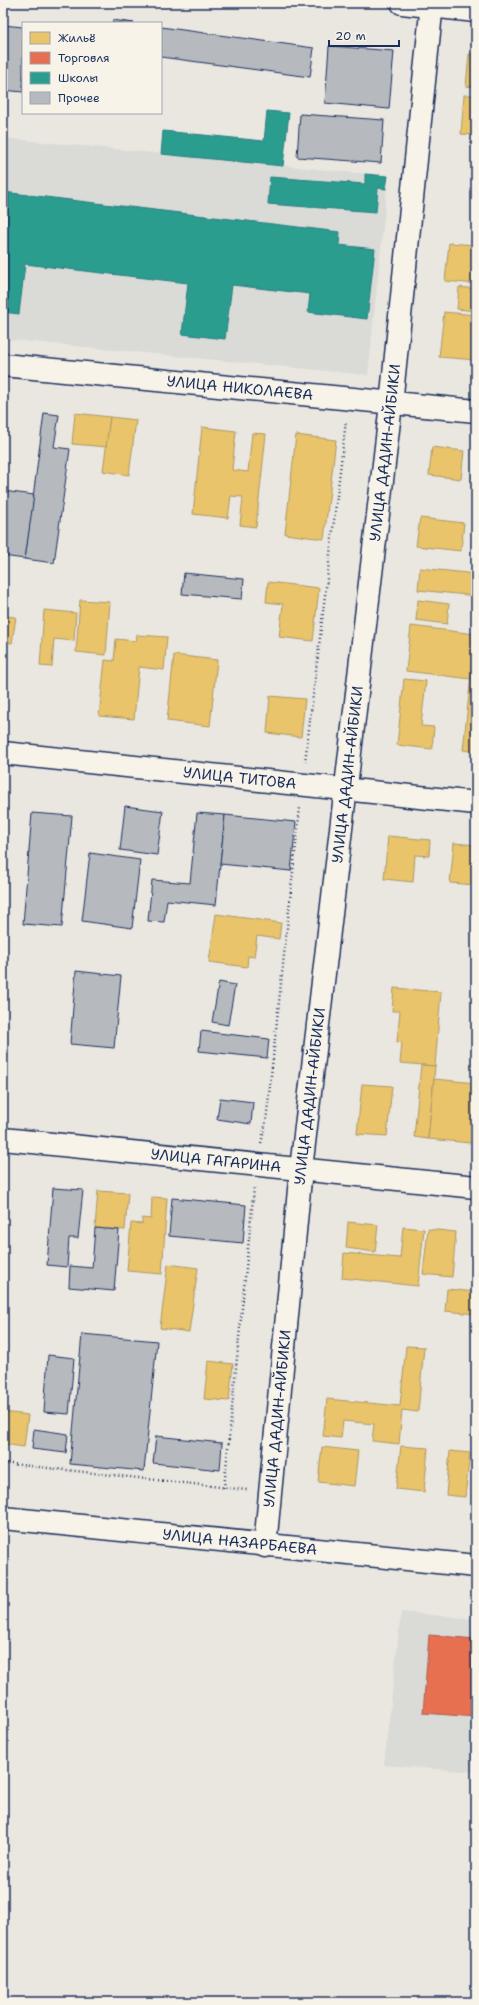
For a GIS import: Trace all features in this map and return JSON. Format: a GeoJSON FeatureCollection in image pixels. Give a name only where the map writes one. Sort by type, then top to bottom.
{"type":"FeatureCollection","features":[{"type":"Feature","properties":{"kind":"street"},"geometry":{"type":"LineString","coordinates":[[402,3],[432,4],[476,11]]}},
{"type":"Feature","properties":{"kind":"street","name":"УЛИЦА ДАДИН-АЙБИКИ"},"geometry":{"type":"LineString","coordinates":[[265,1546],[302,1169],[391,404],[432,4]]}},
{"type":"Feature","properties":{"kind":"street","name":"УЛИЦА НИКОЛАЕВА"},"geometry":{"type":"LineString","coordinates":[[3,365],[391,404],[476,411]]}},
{"type":"Feature","properties":{"kind":"street","name":"УЛИЦА ТИТОВА"},"geometry":{"type":"LineString","coordinates":[[3,753],[476,803]]}},
{"type":"Feature","properties":{"kind":"street","name":"УЛИЦА ГАГАРИНА"},"geometry":{"type":"LineString","coordinates":[[3,1139],[476,1187]]}},
{"type":"Feature","properties":{"kind":"street","name":"УЛИЦА НАЗАРБАЕВА"},"geometry":{"type":"LineString","coordinates":[[3,1518],[265,1546],[476,1566]]}},
{"type":"Feature","properties":{"kind":"path"},"geometry":{"type":"LineString","coordinates":[[224,1488],[256,1164],[266,1122],[303,784],[348,399]]}},
{"type":"Feature","properties":{"kind":"path"},"geometry":{"type":"LineString","coordinates":[[3,1463],[269,1493]]}},
{"type":"Feature","properties":{"kind":"shaded area"},"geometry":{"type":"Polygon","coordinates":[[[3,138],[388,176],[368,375],[3,339],[3,138]]]}},
{"type":"Feature","properties":{"kind":"shaded area"},"geometry":{"type":"Polygon","coordinates":[[[401,1612],[476,1619],[476,1772],[384,1765],[401,1612]]]}},
{"type":"Feature","properties":{"kind":"building: Жильё"},"geometry":{"type":"Polygon","coordinates":[[[469,54],[476,54],[476,87],[466,86],[469,54]]]}},
{"type":"Feature","properties":{"kind":"building: Жильё"},"geometry":{"type":"Polygon","coordinates":[[[464,95],[476,95],[476,135],[461,134],[464,95]]]}},
{"type":"Feature","properties":{"kind":"building: Жильё"},"geometry":{"type":"Polygon","coordinates":[[[449,243],[476,245],[476,284],[445,281],[449,243]]]}},
{"type":"Feature","properties":{"kind":"building: Жильё"},"geometry":{"type":"Polygon","coordinates":[[[459,287],[476,289],[476,311],[457,309],[459,287]]]}},
{"type":"Feature","properties":{"kind":"building: Жильё"},"geometry":{"type":"Polygon","coordinates":[[[444,312],[476,315],[476,360],[439,357],[444,312]]]}},
{"type":"Feature","properties":{"kind":"building: Жильё"},"geometry":{"type":"Polygon","coordinates":[[[75,413],[110,417],[107,447],[72,444],[75,413]]]}},
{"type":"Feature","properties":{"kind":"building: Жильё"},"geometry":{"type":"Polygon","coordinates":[[[110,417],[136,420],[129,475],[103,471],[110,417]]]}},
{"type":"Feature","properties":{"kind":"building: Жильё"},"geometry":{"type":"Polygon","coordinates":[[[202,427],[236,431],[232,470],[248,472],[252,433],[266,434],[256,527],[240,525],[243,497],[231,496],[228,518],[193,514],[202,427]]]}},
{"type":"Feature","properties":{"kind":"building: Жильё"},"geometry":{"type":"Polygon","coordinates":[[[296,435],[336,440],[324,539],[285,534],[296,435]]]}},
{"type":"Feature","properties":{"kind":"building: Жильё"},"geometry":{"type":"Polygon","coordinates":[[[432,447],[464,451],[461,479],[429,475],[432,447]]]}},
{"type":"Feature","properties":{"kind":"building: Жильё"},"geometry":{"type":"Polygon","coordinates":[[[420,518],[464,523],[461,551],[416,546],[420,518]]]}},
{"type":"Feature","properties":{"kind":"building: Жильё"},"geometry":{"type":"Polygon","coordinates":[[[420,568],[476,574],[476,596],[418,590],[420,568]]]}},
{"type":"Feature","properties":{"kind":"building: Жильё"},"geometry":{"type":"Polygon","coordinates":[[[268,582],[319,588],[313,641],[279,637],[283,604],[266,602],[268,582]]]}},
{"type":"Feature","properties":{"kind":"building: Жильё"},"geometry":{"type":"Polygon","coordinates":[[[80,600],[110,602],[106,655],[76,652],[80,600]]]}},
{"type":"Feature","properties":{"kind":"building: Жильё"},"geometry":{"type":"Polygon","coordinates":[[[418,600],[449,604],[447,624],[416,620],[418,600]]]}},
{"type":"Feature","properties":{"kind":"building: Жильё"},"geometry":{"type":"Polygon","coordinates":[[[44,610],[76,613],[74,641],[54,639],[52,667],[40,666],[44,610]]]}},
{"type":"Feature","properties":{"kind":"building: Жильё"},"geometry":{"type":"Polygon","coordinates":[[[3,616],[16,617],[12,643],[3,642],[3,616]]]}},
{"type":"Feature","properties":{"kind":"building: Жильё"},"geometry":{"type":"Polygon","coordinates":[[[411,626],[475,634],[471,679],[406,671],[411,626]]]}},
{"type":"Feature","properties":{"kind":"building: Жильё"},"geometry":{"type":"Polygon","coordinates":[[[476,629],[476,752],[463,750],[476,629]]]}},
{"type":"Feature","properties":{"kind":"building: Жильё"},"geometry":{"type":"Polygon","coordinates":[[[137,635],[167,637],[164,670],[139,667],[134,719],[99,716],[105,660],[114,661],[116,639],[136,641],[137,635]]]}},
{"type":"Feature","properties":{"kind":"building: Жильё"},"geometry":{"type":"Polygon","coordinates":[[[174,655],[217,660],[210,726],[167,721],[174,655]]]}},
{"type":"Feature","properties":{"kind":"building: Жильё"},"geometry":{"type":"Polygon","coordinates":[[[404,679],[426,681],[421,726],[434,727],[432,749],[397,745],[404,679]]]}},
{"type":"Feature","properties":{"kind":"building: Жильё"},"geometry":{"type":"Polygon","coordinates":[[[270,696],[305,699],[301,737],[267,733],[270,696]]]}},
{"type":"Feature","properties":{"kind":"building: Жильё"},"geometry":{"type":"Polygon","coordinates":[[[388,836],[430,840],[429,856],[415,855],[413,882],[384,879],[388,836]]]}},
{"type":"Feature","properties":{"kind":"building: Жильё"},"geometry":{"type":"Polygon","coordinates":[[[454,843],[476,845],[476,885],[450,883],[454,843]]]}},
{"type":"Feature","properties":{"kind":"building: Жильё"},"geometry":{"type":"Polygon","coordinates":[[[216,914],[281,923],[279,939],[257,936],[254,957],[248,956],[247,967],[209,962],[216,914]]]}},
{"type":"Feature","properties":{"kind":"building: Жильё"},"geometry":{"type":"Polygon","coordinates":[[[394,988],[441,992],[435,1066],[400,1063],[402,1043],[397,1042],[400,1011],[392,1011],[394,988]]]}},
{"type":"Feature","properties":{"kind":"building: Жильё"},"geometry":{"type":"Polygon","coordinates":[[[421,1065],[435,1066],[428,1139],[414,1137],[421,1065]]]}},
{"type":"Feature","properties":{"kind":"building: Жильё"},"geometry":{"type":"Polygon","coordinates":[[[434,1079],[476,1083],[471,1143],[428,1139],[434,1079]]]}},
{"type":"Feature","properties":{"kind":"building: Жильё"},"geometry":{"type":"Polygon","coordinates":[[[362,1084],[392,1086],[387,1136],[357,1134],[362,1084]]]}},
{"type":"Feature","properties":{"kind":"building: Жильё"},"geometry":{"type":"Polygon","coordinates":[[[98,1191],[128,1193],[125,1230],[95,1228],[98,1191]]]}},
{"type":"Feature","properties":{"kind":"building: Жильё"},"geometry":{"type":"Polygon","coordinates":[[[152,1197],[167,1198],[162,1274],[127,1271],[131,1223],[142,1224],[142,1218],[151,1219],[152,1197]]]}},
{"type":"Feature","properties":{"kind":"building: Жильё"},"geometry":{"type":"Polygon","coordinates":[[[348,1222],[378,1225],[375,1252],[346,1248],[348,1222]]]}},
{"type":"Feature","properties":{"kind":"building: Жильё"},"geometry":{"type":"Polygon","coordinates":[[[403,1227],[424,1229],[418,1286],[342,1278],[344,1253],[400,1258],[403,1227]]]}},
{"type":"Feature","properties":{"kind":"building: Жильё"},"geometry":{"type":"Polygon","coordinates":[[[428,1229],[456,1232],[452,1277],[423,1274],[428,1229]]]}},
{"type":"Feature","properties":{"kind":"building: Жильё"},"geometry":{"type":"Polygon","coordinates":[[[168,1264],[198,1268],[189,1332],[160,1328],[168,1264]]]}},
{"type":"Feature","properties":{"kind":"building: Жильё"},"geometry":{"type":"Polygon","coordinates":[[[476,1286],[476,1314],[445,1311],[447,1289],[475,1292],[476,1286]]]}},
{"type":"Feature","properties":{"kind":"building: Жильё"},"geometry":{"type":"Polygon","coordinates":[[[406,1346],[424,1347],[418,1412],[402,1410],[399,1444],[372,1441],[374,1424],[343,1421],[341,1438],[323,1436],[327,1399],[400,1406],[406,1346]]]}},
{"type":"Feature","properties":{"kind":"building: Жильё"},"geometry":{"type":"Polygon","coordinates":[[[208,1361],[233,1364],[229,1401],[204,1399],[208,1361]]]}},
{"type":"Feature","properties":{"kind":"building: Жильё"},"geometry":{"type":"Polygon","coordinates":[[[3,1412],[28,1415],[24,1447],[3,1444],[3,1412]]]}},
{"type":"Feature","properties":{"kind":"building: Жильё"},"geometry":{"type":"Polygon","coordinates":[[[401,1446],[428,1448],[424,1492],[396,1489],[401,1446]]]}},
{"type":"Feature","properties":{"kind":"building: Жильё"},"geometry":{"type":"Polygon","coordinates":[[[322,1447],[358,1451],[354,1486],[318,1482],[322,1447]]]}},
{"type":"Feature","properties":{"kind":"building: Жильё"},"geometry":{"type":"Polygon","coordinates":[[[450,1451],[470,1453],[465,1497],[446,1495],[450,1451]]]}},
{"type":"Feature","properties":{"kind":"building: Торговля"},"geometry":{"type":"Polygon","coordinates":[[[429,1635],[476,1639],[476,1717],[423,1713],[429,1635]]]}},
{"type":"Feature","properties":{"kind":"building: Школы"},"geometry":{"type":"Polygon","coordinates":[[[267,111],[289,113],[283,166],[161,154],[163,131],[264,141],[267,111]]]}},
{"type":"Feature","properties":{"kind":"building: Школы"},"geometry":{"type":"Polygon","coordinates":[[[365,174],[388,176],[386,189],[378,188],[376,212],[268,204],[270,177],[365,184],[365,174]]]}},
{"type":"Feature","properties":{"kind":"building: Школы"},"geometry":{"type":"Polygon","coordinates":[[[3,192],[340,232],[339,245],[375,249],[367,319],[308,312],[310,294],[232,285],[225,339],[182,334],[188,283],[25,264],[19,314],[3,312],[3,192]]]}},
{"type":"Feature","properties":{"kind":"building: Прочее"},"geometry":{"type":"Polygon","coordinates":[[[113,20],[127,22],[112,22],[113,20]]]}},
{"type":"Feature","properties":{"kind":"building: Прочее"},"geometry":{"type":"Polygon","coordinates":[[[3,25],[22,27],[22,92],[3,90],[3,25]]]}},
{"type":"Feature","properties":{"kind":"building: Прочее"},"geometry":{"type":"Polygon","coordinates":[[[162,27],[314,48],[310,77],[162,57],[162,27]]]}},
{"type":"Feature","properties":{"kind":"building: Прочее"},"geometry":{"type":"Polygon","coordinates":[[[329,46],[394,51],[389,109],[325,103],[329,46]]]}},
{"type":"Feature","properties":{"kind":"building: Прочее"},"geometry":{"type":"Polygon","coordinates":[[[300,114],[384,120],[381,163],[297,157],[300,114]]]}},
{"type":"Feature","properties":{"kind":"building: Прочее"},"geometry":{"type":"Polygon","coordinates":[[[44,413],[59,415],[54,447],[70,449],[54,563],[25,559],[44,413]]]}},
{"type":"Feature","properties":{"kind":"building: Прочее"},"geometry":{"type":"Polygon","coordinates":[[[3,491],[34,495],[25,559],[3,556],[3,491]]]}},
{"type":"Feature","properties":{"kind":"building: Прочее"},"geometry":{"type":"Polygon","coordinates":[[[184,573],[244,579],[242,599],[182,594],[184,573]]]}},
{"type":"Feature","properties":{"kind":"building: Прочее"},"geometry":{"type":"Polygon","coordinates":[[[125,806],[163,811],[157,855],[120,850],[125,806]]]}},
{"type":"Feature","properties":{"kind":"building: Прочее"},"geometry":{"type":"Polygon","coordinates":[[[32,813],[72,816],[62,927],[23,924],[32,813]]]}},
{"type":"Feature","properties":{"kind":"building: Прочее"},"geometry":{"type":"Polygon","coordinates":[[[197,813],[225,815],[216,905],[167,900],[164,922],[148,921],[152,880],[190,883],[197,813]]]}},
{"type":"Feature","properties":{"kind":"building: Прочее"},"geometry":{"type":"Polygon","coordinates":[[[225,815],[296,822],[291,871],[220,864],[225,815]]]}},
{"type":"Feature","properties":{"kind":"building: Прочее"},"geometry":{"type":"Polygon","coordinates":[[[90,853],[140,860],[132,928],[82,921],[90,853]]]}},
{"type":"Feature","properties":{"kind":"building: Прочее"},"geometry":{"type":"Polygon","coordinates":[[[76,971],[121,976],[114,1048],[70,1044],[76,971]]]}},
{"type":"Feature","properties":{"kind":"building: Прочее"},"geometry":{"type":"Polygon","coordinates":[[[219,982],[235,985],[228,1025],[212,1022],[219,982]]]}},
{"type":"Feature","properties":{"kind":"building: Прочее"},"geometry":{"type":"Polygon","coordinates":[[[201,1031],[269,1039],[267,1058],[199,1051],[201,1031]]]}},
{"type":"Feature","properties":{"kind":"building: Прочее"},"geometry":{"type":"Polygon","coordinates":[[[220,1098],[253,1102],[251,1124],[217,1119],[220,1098]]]}},
{"type":"Feature","properties":{"kind":"building: Прочее"},"geometry":{"type":"Polygon","coordinates":[[[53,1188],[83,1190],[78,1238],[69,1238],[67,1267],[47,1265],[53,1188]]]}},
{"type":"Feature","properties":{"kind":"building: Прочее"},"geometry":{"type":"Polygon","coordinates":[[[172,1198],[246,1205],[243,1243],[169,1236],[172,1198]]]}},
{"type":"Feature","properties":{"kind":"building: Прочее"},"geometry":{"type":"Polygon","coordinates":[[[95,1228],[119,1230],[114,1291],[69,1287],[70,1266],[92,1268],[95,1228]]]}},
{"type":"Feature","properties":{"kind":"building: Прочее"},"geometry":{"type":"Polygon","coordinates":[[[82,1334],[157,1341],[144,1471],[70,1464],[82,1334]]]}},
{"type":"Feature","properties":{"kind":"building: Прочее"},"geometry":{"type":"Polygon","coordinates":[[[48,1355],[74,1358],[69,1414],[44,1412],[48,1355]]]}},
{"type":"Feature","properties":{"kind":"building: Прочее"},"geometry":{"type":"Polygon","coordinates":[[[34,1429],[68,1434],[66,1453],[32,1449],[34,1429]]]}},
{"type":"Feature","properties":{"kind":"building: Прочее"},"geometry":{"type":"Polygon","coordinates":[[[156,1436],[222,1443],[220,1470],[153,1463],[156,1436]]]}}]}
